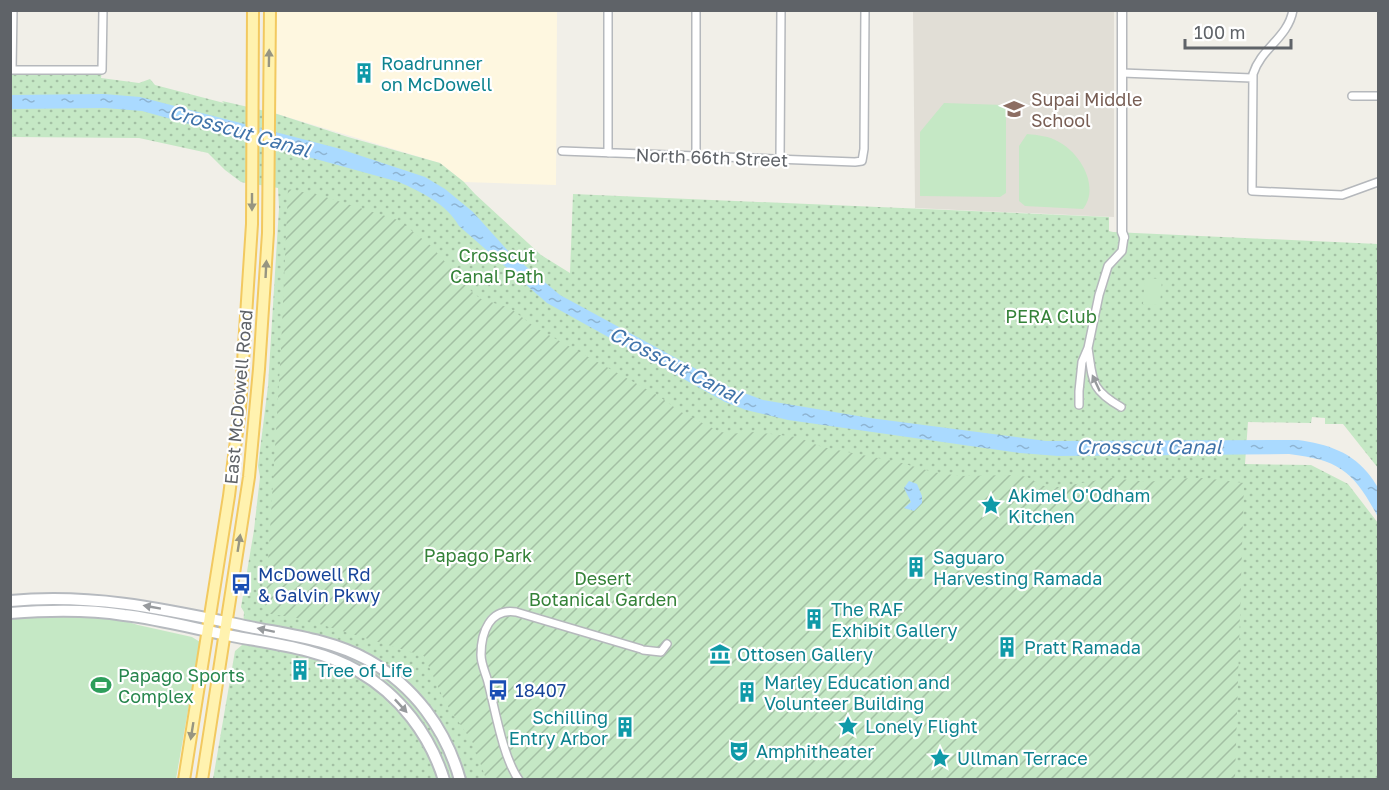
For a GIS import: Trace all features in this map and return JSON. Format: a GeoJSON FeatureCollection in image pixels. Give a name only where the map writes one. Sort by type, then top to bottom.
{"type":"FeatureCollection","features":[{"type":"Feature","properties":{"kind":"main road","name":"East McDowell Road"},"geometry":{"type":"LineString","coordinates":[[184,780],[230,485],[243,368],[252,224],[252,10]]}},
{"type":"Feature","properties":{"kind":"main road","name":"East McDowell Road"},"geometry":{"type":"LineString","coordinates":[[202,780],[252,448],[264,299],[269,148],[270,10]]}},
{"type":"Feature","properties":{"kind":"main road"},"geometry":{"type":"LineString","coordinates":[[252,448],[248,414],[250,385],[243,368],[254,342],[264,299]]}},
{"type":"Feature","properties":{"kind":"main road"},"geometry":{"type":"LineString","coordinates":[[45,598],[45,610]]}},
{"type":"Feature","properties":{"kind":"main road"},"geometry":{"type":"LineString","coordinates":[[10,601],[45,598],[118,601],[336,646],[378,666],[408,690],[432,719],[448,746],[460,780]]}},
{"type":"Feature","properties":{"kind":"main road"},"geometry":{"type":"LineString","coordinates":[[10,613],[45,610],[125,615],[320,654],[360,672],[387,692],[411,717],[428,741],[444,780]]}},
{"type":"Feature","properties":{"kind":"street"},"geometry":{"type":"LineString","coordinates":[[13,10],[11,70],[102,70],[103,10]]}},
{"type":"Feature","properties":{"kind":"street"},"geometry":{"type":"LineString","coordinates":[[608,10],[608,153]]}},
{"type":"Feature","properties":{"kind":"street"},"geometry":{"type":"LineString","coordinates":[[696,10],[696,156]]}},
{"type":"Feature","properties":{"kind":"street"},"geometry":{"type":"LineString","coordinates":[[780,159],[781,10]]}},
{"type":"Feature","properties":{"kind":"street","name":"North 66th Street"},"geometry":{"type":"LineString","coordinates":[[562,151],[862,161],[865,10]]}},
{"type":"Feature","properties":{"kind":"street"},"geometry":{"type":"LineString","coordinates":[[1079,405],[1082,362],[1088,348],[1103,279],[1108,266],[1122,251],[1124,237],[1122,232],[1122,10]]}},
{"type":"Feature","properties":{"kind":"street"},"geometry":{"type":"LineString","coordinates":[[1293,10],[1285,31],[1261,58],[1252,78],[1252,192],[1342,195],[1378,182]]}},
{"type":"Feature","properties":{"kind":"street"},"geometry":{"type":"LineString","coordinates":[[1122,73],[1252,78]]}},
{"type":"Feature","properties":{"kind":"street"},"geometry":{"type":"LineString","coordinates":[[1352,96],[1378,96]]}},
{"type":"Feature","properties":{"kind":"street"},"geometry":{"type":"LineString","coordinates":[[1088,348],[1090,370],[1096,387],[1103,396],[1121,407]]}},
{"type":"Feature","properties":{"kind":"street"},"geometry":{"type":"LineString","coordinates":[[519,780],[509,762],[481,657],[485,632],[495,615],[503,611],[516,612],[642,650],[661,652],[667,644]]}},
{"type":"Feature","properties":{"kind":"shaded area"},"geometry":{"type":"Polygon","coordinates":[[[276,11],[557,11],[556,185],[464,182],[440,163],[274,113],[276,11]]]}},
{"type":"Feature","properties":{"kind":"shaded area","name":"Supai Middle School"},"geometry":{"type":"Polygon","coordinates":[[[913,11],[1114,11],[1114,217],[915,208],[913,11]]]}},
{"type":"Feature","properties":{"kind":"green space","name":"Papago Park"},"geometry":{"type":"Polygon","coordinates":[[[10,70],[102,70],[101,78],[139,83],[150,79],[155,85],[274,113],[440,163],[464,182],[541,255],[570,273],[573,194],[1109,217],[1109,231],[1113,232],[1378,244],[1378,468],[1343,424],[1325,424],[1325,418],[1312,417],[1311,423],[1248,422],[1245,464],[1311,465],[1348,484],[1378,523],[1378,779],[213,779],[235,651],[242,645],[244,612],[241,607],[254,530],[260,477],[258,466],[268,386],[279,208],[278,188],[241,182],[208,153],[139,138],[11,137],[10,70]]]}},
{"type":"Feature","properties":{"kind":"green space"},"geometry":{"type":"Polygon","coordinates":[[[944,103],[1003,105],[1006,109],[1006,193],[1000,197],[920,196],[920,132],[944,103]]]}},
{"type":"Feature","properties":{"kind":"green space"},"geometry":{"type":"Polygon","coordinates":[[[1027,134],[1055,140],[1067,147],[1081,163],[1089,181],[1090,191],[1083,209],[1025,206],[1019,201],[1019,146],[1027,134]]]}},
{"type":"Feature","properties":{"kind":"green space","name":"Desert Botanical Garden"},"geometry":{"type":"Polygon","coordinates":[[[288,189],[322,196],[398,220],[430,245],[481,299],[510,308],[536,328],[718,431],[729,434],[754,432],[797,437],[822,447],[898,462],[933,472],[960,476],[1017,475],[1027,477],[1044,486],[1059,487],[1110,478],[1149,482],[1204,478],[1244,483],[1235,779],[486,779],[473,743],[445,702],[424,656],[303,619],[265,613],[288,189]]]}},
{"type":"Feature","properties":{"kind":"green space"},"geometry":{"type":"Polygon","coordinates":[[[1145,278],[1162,279],[1160,305],[1143,304],[1145,278]]]}},
{"type":"Feature","properties":{"kind":"green space","name":"Papago Sports Complex"},"geometry":{"type":"Polygon","coordinates":[[[79,615],[118,619],[192,637],[200,642],[176,779],[11,780],[11,618],[79,615]]]}},
{"type":"Feature","properties":{"kind":"water","name":"Crosscut Canal"},"geometry":{"type":"Polygon","coordinates":[[[104,94],[140,97],[337,148],[425,177],[445,189],[473,212],[510,253],[560,295],[731,388],[763,400],[870,418],[1046,441],[1298,440],[1309,442],[1348,455],[1364,468],[1379,492],[1378,517],[1361,489],[1344,471],[1321,460],[1289,454],[1058,456],[1020,453],[788,420],[746,410],[725,402],[547,303],[459,226],[441,205],[399,182],[142,111],[105,108],[11,109],[10,95],[104,94]]]}},
{"type":"Feature","properties":{"kind":"water"},"geometry":{"type":"Polygon","coordinates":[[[909,481],[917,484],[922,496],[922,503],[914,511],[904,508],[911,502],[904,488],[909,481]]]}},
{"type":"Feature","properties":{"kind":"place","name":"Roadrunner on McDowell"},"geometry":{"type":"Point","coordinates":[364,73]}},
{"type":"Feature","properties":{"kind":"place","name":"Supai Middle School"},"geometry":{"type":"Point","coordinates":[1014,109]}},
{"type":"Feature","properties":{"kind":"place","name":"Akimel O'Odham Kitchen"},"geometry":{"type":"Point","coordinates":[991,505]}},
{"type":"Feature","properties":{"kind":"place","name":"Saguaro Harvesting Ramada"},"geometry":{"type":"Point","coordinates":[916,567]}},
{"type":"Feature","properties":{"kind":"place","name":"McDowell Rd & Galvin Pkwy"},"geometry":{"type":"Point","coordinates":[241,584]}},
{"type":"Feature","properties":{"kind":"place","name":"The RAF Exhibit Gallery"},"geometry":{"type":"Point","coordinates":[814,619]}},
{"type":"Feature","properties":{"kind":"place","name":"Pratt Ramada"},"geometry":{"type":"Point","coordinates":[1007,647]}},
{"type":"Feature","properties":{"kind":"place","name":"Ottosen Gallery"},"geometry":{"type":"Point","coordinates":[720,654]}},
{"type":"Feature","properties":{"kind":"place","name":"Tree of Life"},"geometry":{"type":"Point","coordinates":[300,670]}},
{"type":"Feature","properties":{"kind":"place","name":"Papago Sports Complex"},"geometry":{"type":"Point","coordinates":[101,685]}},
{"type":"Feature","properties":{"kind":"place","name":"18407"},"geometry":{"type":"Point","coordinates":[498,690]}},
{"type":"Feature","properties":{"kind":"place","name":"Marley Education and Volunteer Building"},"geometry":{"type":"Point","coordinates":[747,692]}},
{"type":"Feature","properties":{"kind":"place","name":"Lonely Flight"},"geometry":{"type":"Point","coordinates":[848,726]}},
{"type":"Feature","properties":{"kind":"place","name":"Schilling Entry Arbor"},"geometry":{"type":"Point","coordinates":[625,727]}},
{"type":"Feature","properties":{"kind":"place","name":"Amphitheater"},"geometry":{"type":"Point","coordinates":[739,751]}},
{"type":"Feature","properties":{"kind":"place","name":"Ullman Terrace"},"geometry":{"type":"Point","coordinates":[940,758]}},
{"type":"Feature","properties":{"kind":"park label","name":"Crosscut Canal Path"},"geometry":{"type":"Point","coordinates":[497,265]}},
{"type":"Feature","properties":{"kind":"park label","name":"PERA Club"},"geometry":{"type":"Point","coordinates":[1051,316]}}]}
